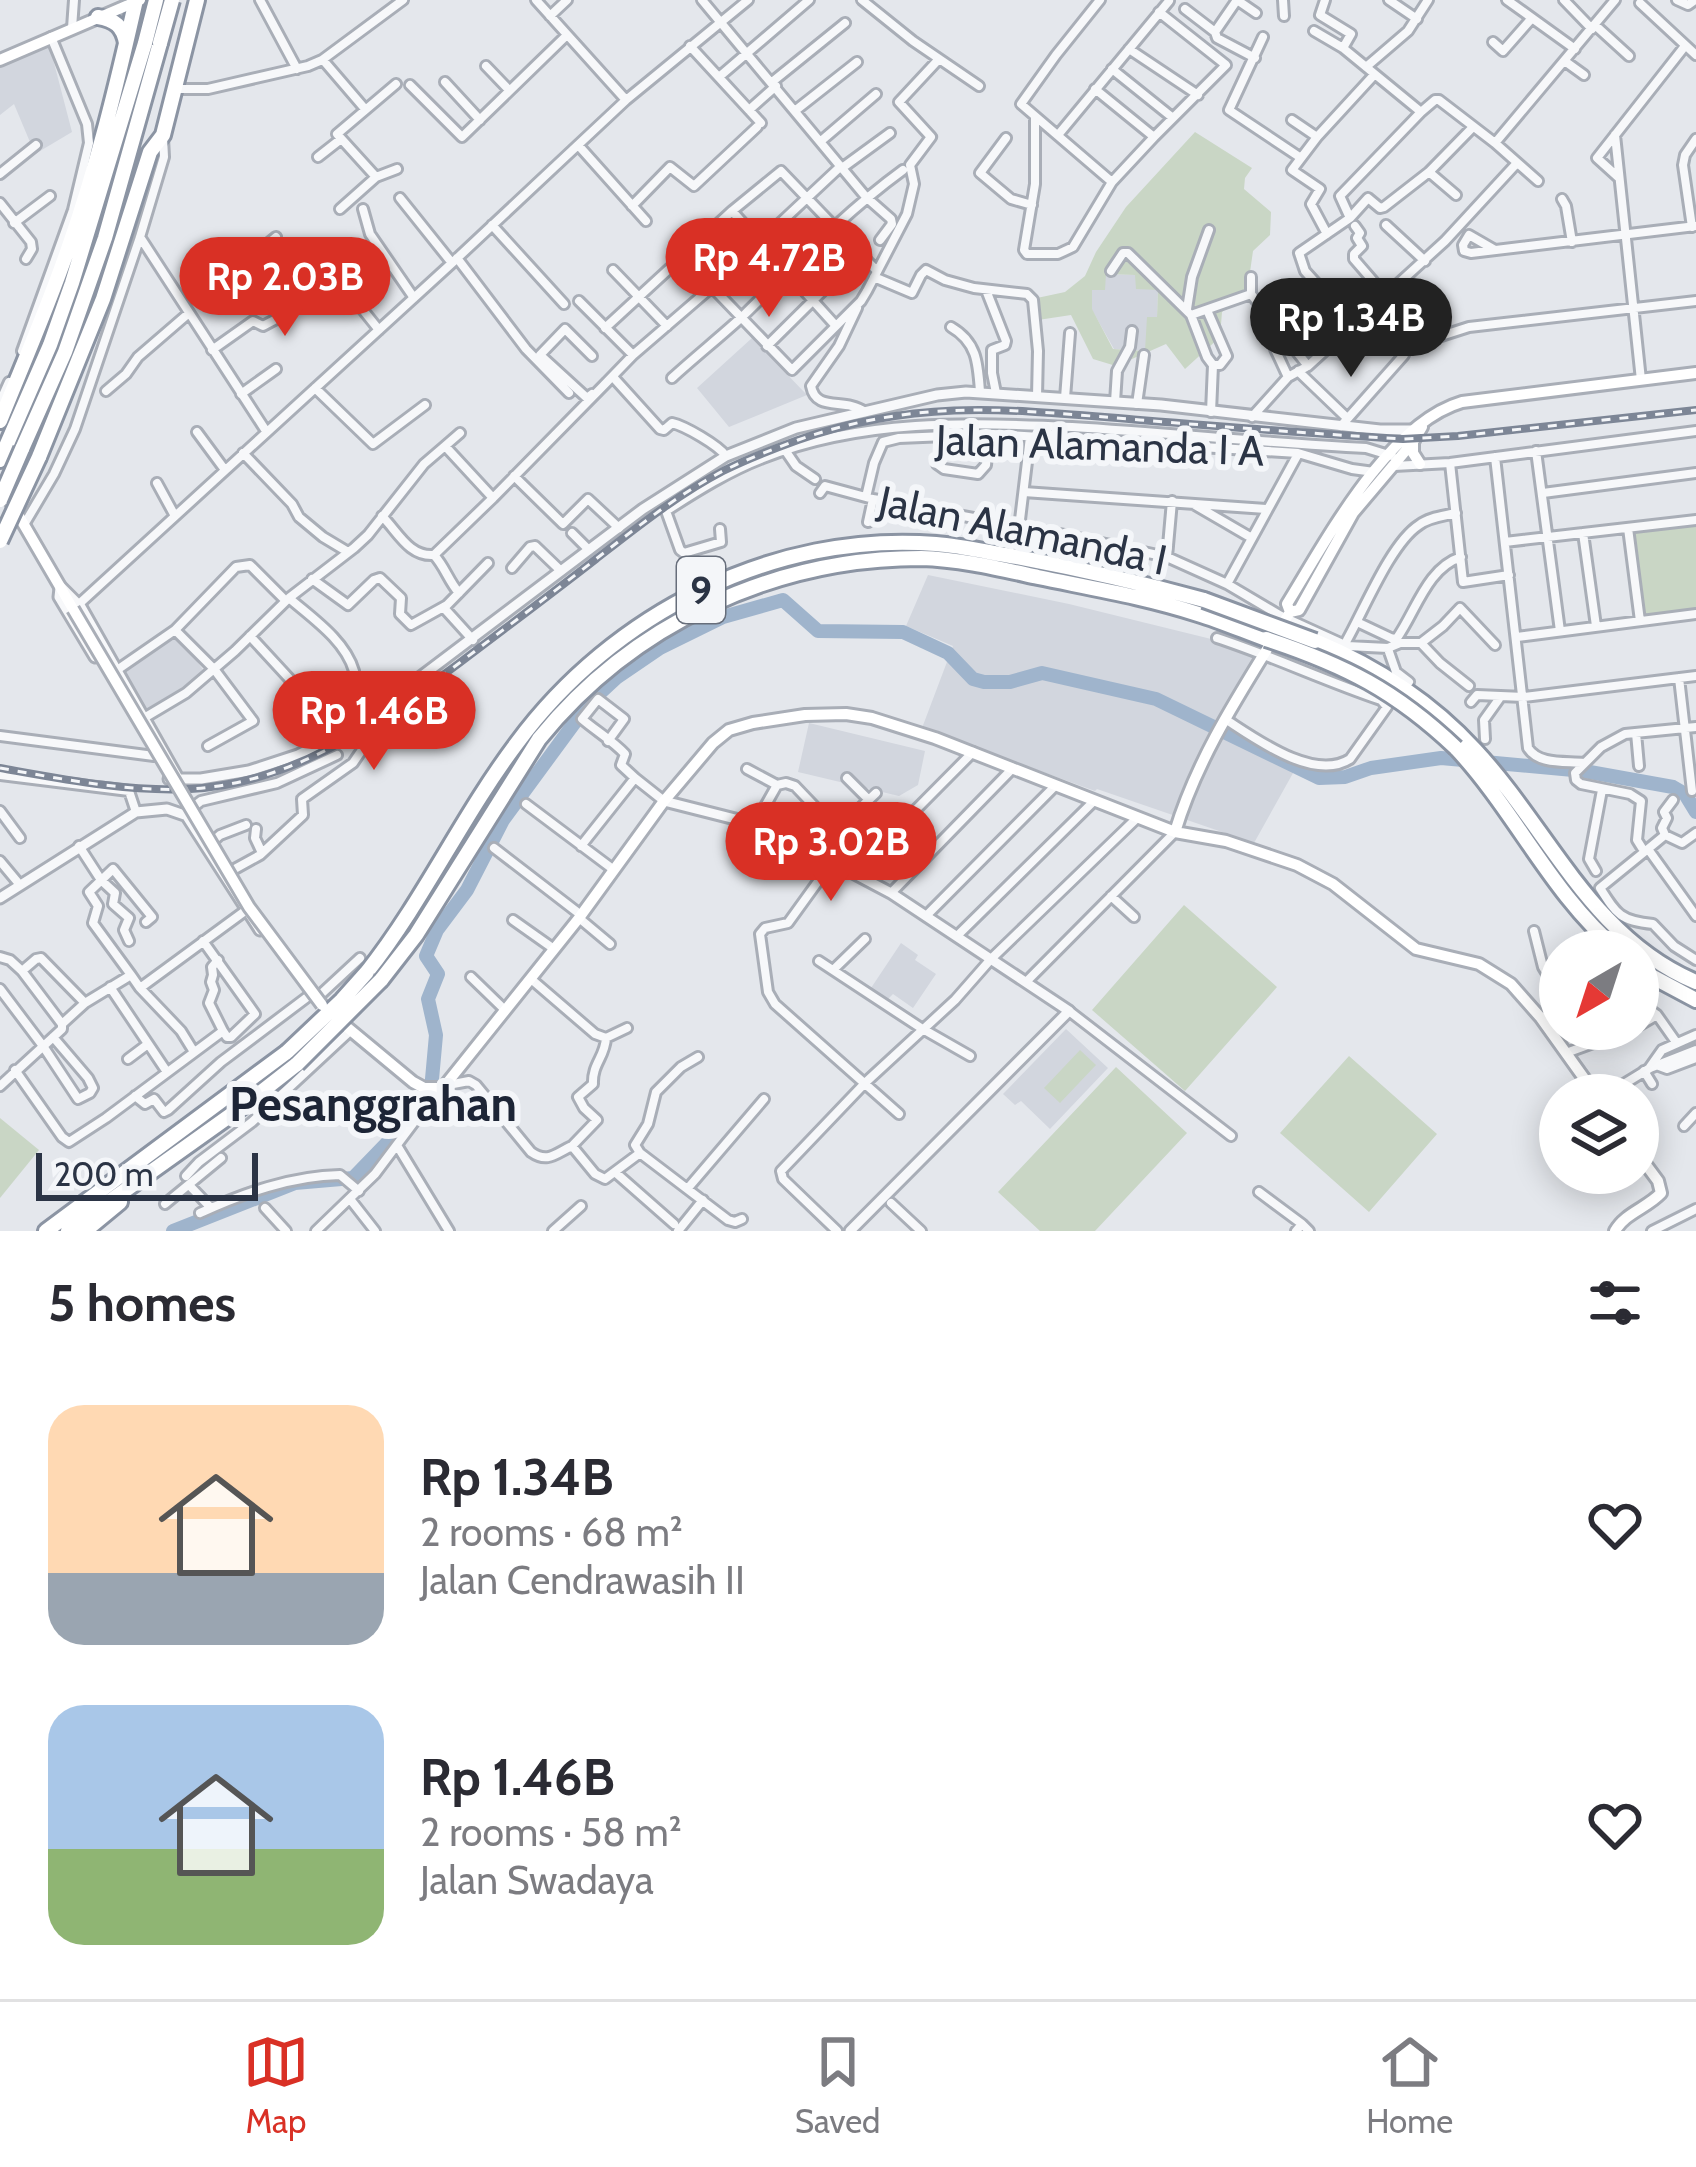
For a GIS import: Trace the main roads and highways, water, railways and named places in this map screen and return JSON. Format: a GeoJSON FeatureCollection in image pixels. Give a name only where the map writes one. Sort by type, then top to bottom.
{"type":"FeatureCollection","features":[{"type":"Feature","properties":{"kind":"highway"},"geometry":{"type":"LineString","coordinates":[[0,500],[15,445],[65,352],[105,238],[153,43],[156,0]]}},
{"type":"Feature","properties":{"kind":"highway"},"geometry":{"type":"LineString","coordinates":[[153,43],[172,0]]}},
{"type":"Feature","properties":{"kind":"highway"},"geometry":{"type":"LineString","coordinates":[[0,541],[104,299],[150,152],[163,135],[197,0]]}},
{"type":"Feature","properties":{"kind":"highway"},"geometry":{"type":"LineString","coordinates":[[0,421],[68,250],[113,105],[137,1]]}},
{"type":"Feature","properties":{"kind":"highway"},"geometry":{"type":"LineString","coordinates":[[109,9],[127,41]]}},
{"type":"Feature","properties":{"kind":"highway"},"geometry":{"type":"LineString","coordinates":[[127,41],[144,21],[157,18],[177,27],[184,53]]}},
{"type":"Feature","properties":{"kind":"highway"},"geometry":{"type":"LineString","coordinates":[[0,460],[15,445]]}},
{"type":"Feature","properties":{"kind":"highway","name":"9"},"geometry":{"type":"LineString","coordinates":[[149,1174],[292,1058],[369,970],[399,932],[515,745],[580,672],[630,631],[702,590],[804,554],[896,543],[938,544],[1042,562],[1328,646],[1404,688],[1475,750],[1564,895],[1598,930]]}},
{"type":"Feature","properties":{"kind":"highway","name":"9"},"geometry":{"type":"LineString","coordinates":[[1498,788],[1604,917],[1655,960],[1696,982]]}},
{"type":"Feature","properties":{"kind":"highway"},"geometry":{"type":"LineString","coordinates":[[1659,980],[1696,1000]]}},
{"type":"Feature","properties":{"kind":"highway","name":"9"},"geometry":{"type":"LineString","coordinates":[[46,1231],[292,1058]]}},
{"type":"Feature","properties":{"kind":"highway"},"geometry":{"type":"LineString","coordinates":[[68,1231],[149,1174]]}},
{"type":"Feature","properties":{"kind":"highway"},"geometry":{"type":"LineString","coordinates":[[85,1231],[149,1174]]}},
{"type":"Feature","properties":{"kind":"main road"},"geometry":{"type":"LineString","coordinates":[[0,60],[109,9],[137,1]]}},
{"type":"Feature","properties":{"kind":"main road"},"geometry":{"type":"LineString","coordinates":[[1174,832],[1196,771],[1224,720],[1288,615],[1299,610],[1353,513],[1393,460],[1447,406],[1696,373]]}},
{"type":"Feature","properties":{"kind":"main road"},"geometry":{"type":"LineString","coordinates":[[1416,435],[1414,455],[1419,465]]}},
{"type":"Feature","properties":{"kind":"main road"},"geometry":{"type":"LineString","coordinates":[[1288,615],[1287,604],[1341,514],[1376,470],[1393,460]]}},
{"type":"Feature","properties":{"kind":"main road"},"geometry":{"type":"LineString","coordinates":[[0,484],[237,888],[319,1001],[350,1030],[436,1088],[506,1011],[664,800],[720,736],[774,718],[846,714],[872,718],[973,752],[1174,832],[1226,842],[1297,865],[1333,884],[1416,949],[1479,964],[1511,984],[1581,1074]]}},
{"type":"Feature","properties":{"kind":"main road"},"geometry":{"type":"LineString","coordinates":[[1615,1231],[1621,1221],[1654,1201],[1659,1186]]}},
{"type":"Feature","properties":{"kind":"waterway"},"geometry":{"type":"LineString","coordinates":[[173,1231],[295,1183],[353,1178],[411,1118],[431,1090],[436,1035],[428,999],[438,974],[426,956],[437,930],[467,890],[503,820],[589,703],[660,648],[723,617],[783,600],[818,631],[903,632],[948,653],[973,679],[984,682],[1010,682],[1042,673],[1156,699],[1319,778],[1441,758],[1584,771],[1673,787],[1685,794],[1696,812]]}},
{"type":"Feature","properties":{"kind":"railway"},"geometry":{"type":"LineString","coordinates":[[0,768],[119,787],[190,789],[228,784],[299,763],[397,708],[706,480],[741,462],[843,426],[968,410],[1403,439],[1696,410]]}},
{"type":"Feature","properties":{"kind":"district","name":"Pesanggrahan"},"geometry":{"type":"Point","coordinates":[373,1104]}}]}
